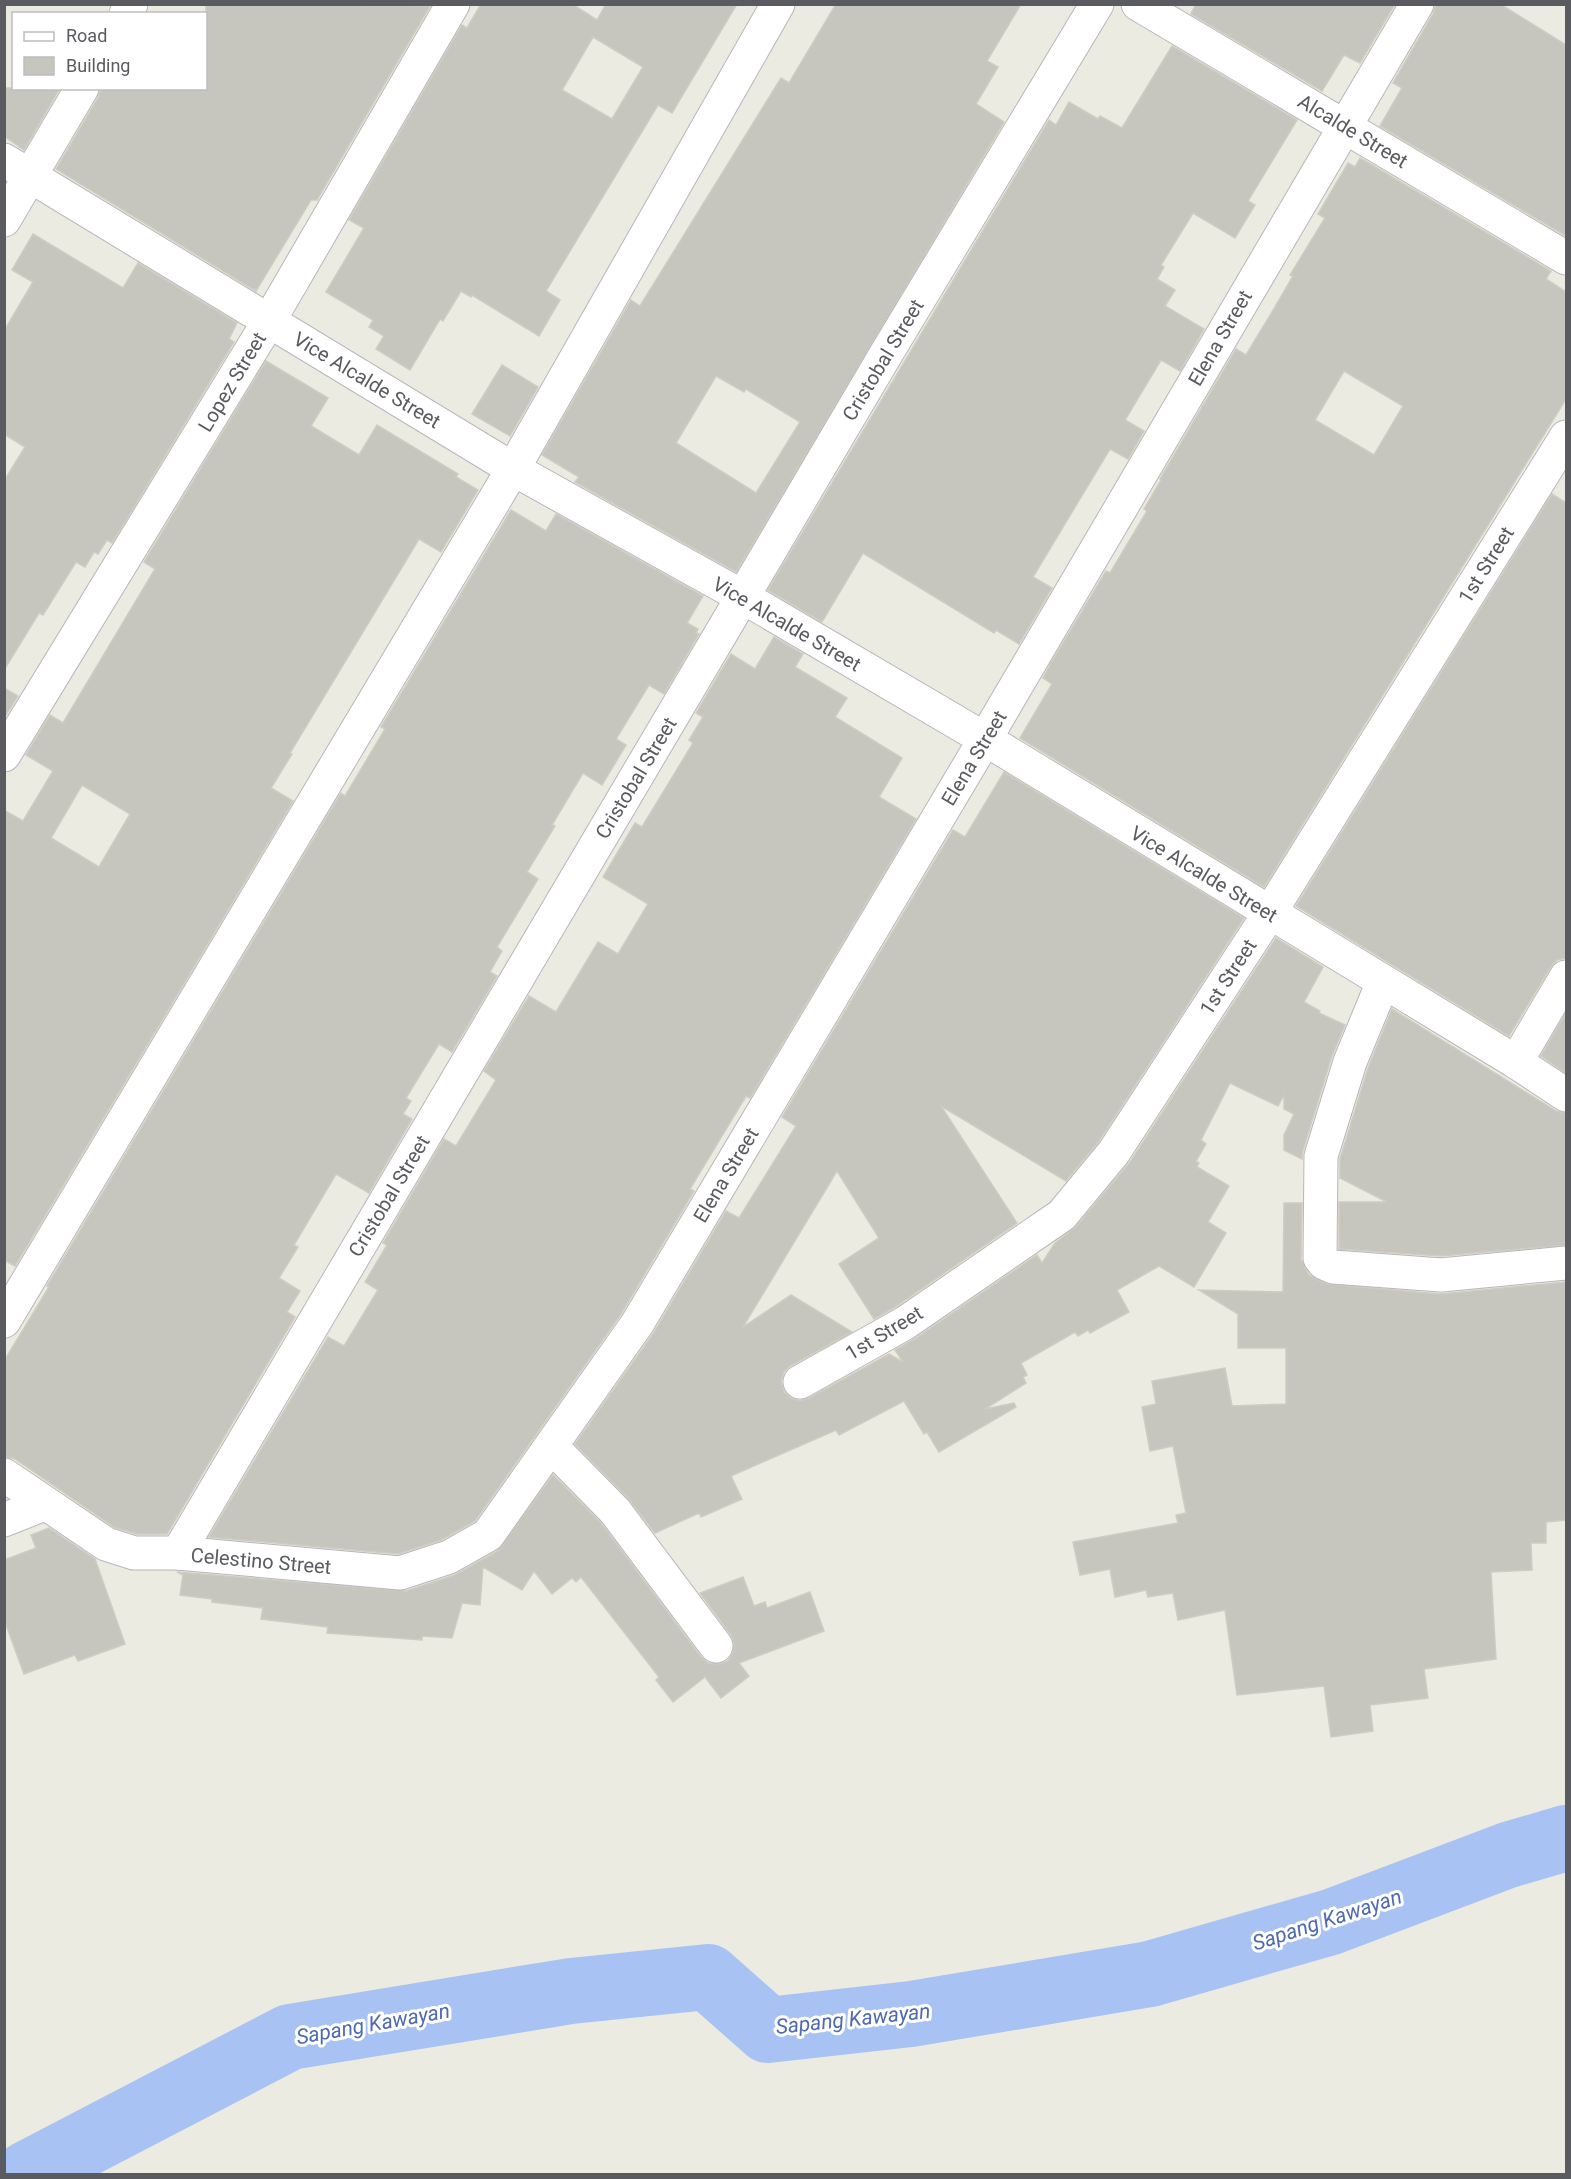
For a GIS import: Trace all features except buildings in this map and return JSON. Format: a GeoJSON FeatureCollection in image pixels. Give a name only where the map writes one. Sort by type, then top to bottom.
{"type":"FeatureCollection","features":[{"type":"Feature","properties":{"kind":"street","name":"Lopez Street"},"geometry":{"type":"LineString","coordinates":[[4,755],[269,321],[453,4]]}},
{"type":"Feature","properties":{"kind":"street"},"geometry":{"type":"LineString","coordinates":[[4,1321],[513,469],[778,4]]}},
{"type":"Feature","properties":{"kind":"street","name":"Cristobal Street"},"geometry":{"type":"LineString","coordinates":[[178,1553],[886,354],[1097,4]]}},
{"type":"Feature","properties":{"kind":"street","name":"Alcalde Street"},"geometry":{"type":"LineString","coordinates":[[1138,4],[1566,258]]}},
{"type":"Feature","properties":{"kind":"street","name":"Elena Street"},"geometry":{"type":"LineString","coordinates":[[513,1499],[637,1324],[985,740],[1417,4]]}},
{"type":"Feature","properties":{"kind":"street"},"geometry":{"type":"LineString","coordinates":[[4,220],[18,168],[80,90]]}},
{"type":"Feature","properties":{"kind":"street","name":"Vice Alcalde Street"},"geometry":{"type":"LineString","coordinates":[[18,168],[513,469],[743,597],[985,740],[1516,1062],[1566,1095]]}},
{"type":"Feature","properties":{"kind":"street","name":"1st Street"},"geometry":{"type":"LineString","coordinates":[[800,1382],[905,1323],[1062,1215],[1114,1152],[1269,914],[1566,437]]}},
{"type":"Feature","properties":{"kind":"street"},"geometry":{"type":"LineString","coordinates":[[1516,1062],[1566,977]]}},
{"type":"Feature","properties":{"kind":"street"},"geometry":{"type":"LineString","coordinates":[[1383,982],[1350,1062],[1322,1156],[1320,1258],[1324,1263],[1333,1267],[1442,1275],[1566,1263]]}},
{"type":"Feature","properties":{"kind":"street"},"geometry":{"type":"LineString","coordinates":[[551,1446],[615,1511],[716,1646]]}},
{"type":"Feature","properties":{"kind":"street","name":"Celestino Street"},"geometry":{"type":"LineString","coordinates":[[4,1475],[106,1544],[134,1553],[178,1553],[400,1573],[448,1557],[488,1535],[513,1499]]}},
{"type":"Feature","properties":{"kind":"street"},"geometry":{"type":"LineString","coordinates":[[4,1520],[45,1504]]}},
{"type":"Feature","properties":{"kind":"waterway","name":"Sapang Kawayan"},"geometry":{"type":"LineString","coordinates":[[27,2174],[290,2037],[571,1991],[708,1977],[768,2030],[911,2014],[1150,1974],[1331,1922],[1508,1855],[1566,1838]]}}]}
